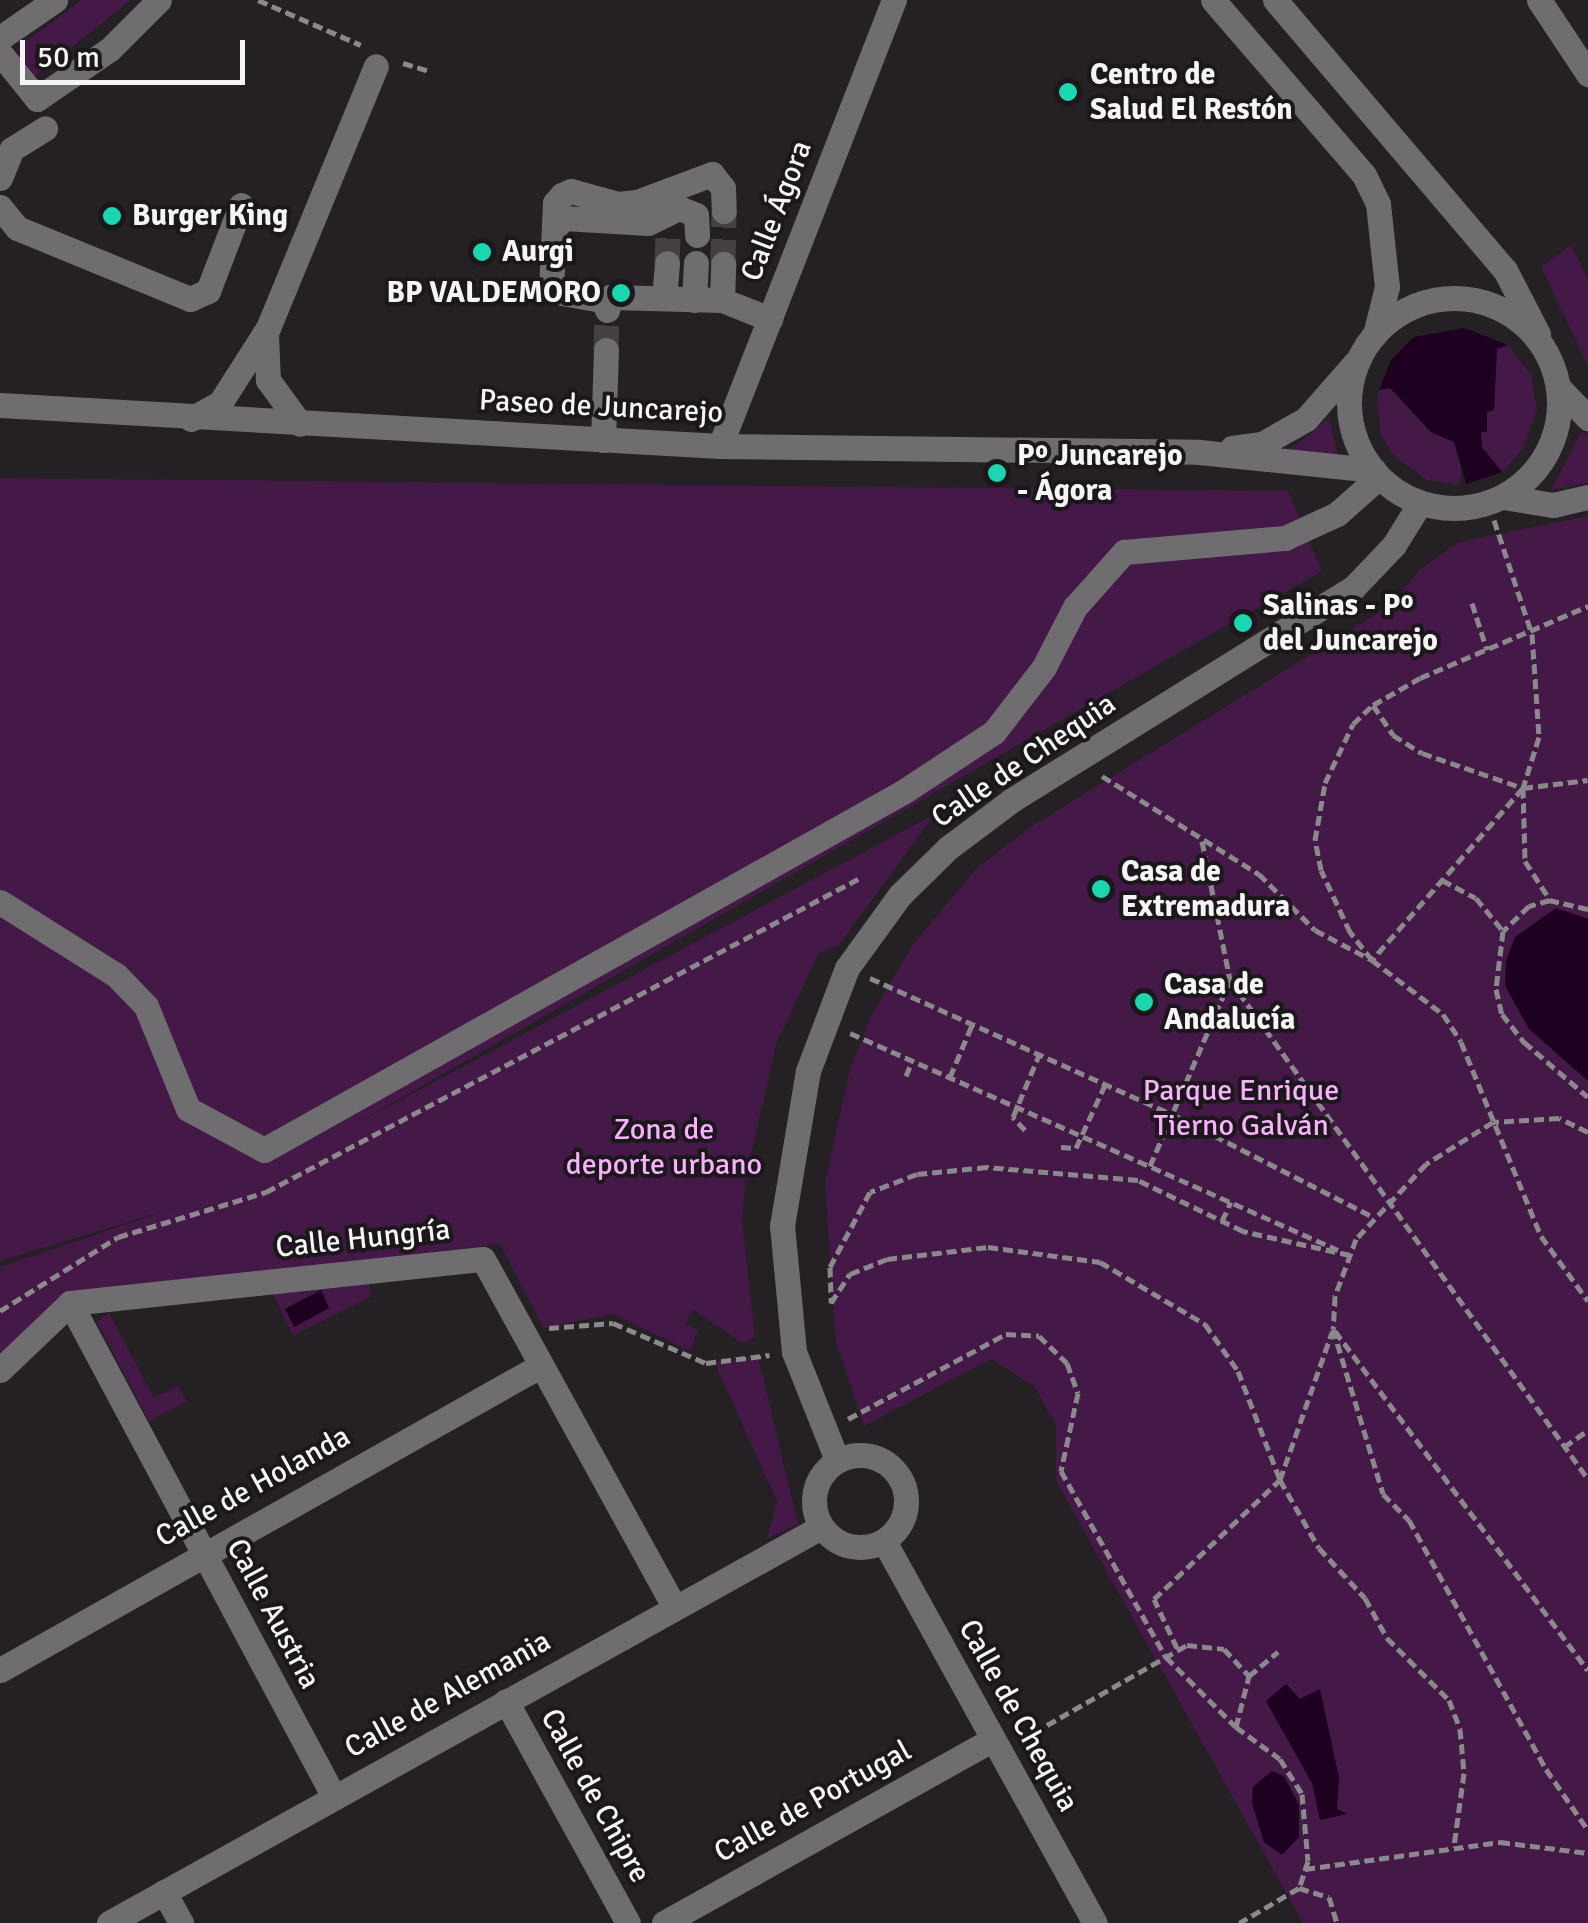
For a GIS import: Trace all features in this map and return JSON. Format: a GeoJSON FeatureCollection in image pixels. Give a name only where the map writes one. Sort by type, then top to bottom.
{"type":"FeatureCollection","features":[{"type":"Feature","properties":{"kind":"street"},"geometry":{"type":"LineString","coordinates":[[0,38],[55,0]]}},
{"type":"Feature","properties":{"kind":"street"},"geometry":{"type":"LineString","coordinates":[[0,53],[37,100],[110,48],[159,0]]}},
{"type":"Feature","properties":{"kind":"street","name":"Calle Ágora"},"geometry":{"type":"LineString","coordinates":[[720,446],[894,0]]}},
{"type":"Feature","properties":{"kind":"street"},"geometry":{"type":"LineString","coordinates":[[1213,0],[1364,174],[1378,204],[1387,287],[1351,386],[1350,418],[1376,473],[1420,503],[1454,509],[1496,500],[1553,505],[1588,497]]}},
{"type":"Feature","properties":{"kind":"street"},"geometry":{"type":"LineString","coordinates":[[1275,0],[1505,270],[1546,352],[1558,388],[1588,418]]}},
{"type":"Feature","properties":{"kind":"street"},"geometry":{"type":"LineString","coordinates":[[1539,0],[1588,74]]}},
{"type":"Feature","properties":{"kind":"street"},"geometry":{"type":"LineString","coordinates":[[300,424],[268,380],[263,349],[268,328],[382,59]]}},
{"type":"Feature","properties":{"kind":"street"},"geometry":{"type":"LineString","coordinates":[[0,178],[12,149],[45,128]]}},
{"type":"Feature","properties":{"kind":"street"},"geometry":{"type":"LineString","coordinates":[[724,211],[720,182],[702,174],[637,202],[618,204],[571,191],[555,203],[551,291],[608,306],[664,298],[722,300],[770,319]]}},
{"type":"Feature","properties":{"kind":"street"},"geometry":{"type":"LineString","coordinates":[[0,207],[17,228],[190,299],[208,290],[241,206]]}},
{"type":"Feature","properties":{"kind":"street"},"geometry":{"type":"LineString","coordinates":[[554,228],[564,218],[658,229],[669,210],[690,209],[697,235]]}},
{"type":"Feature","properties":{"kind":"street"},"geometry":{"type":"LineString","coordinates":[[664,298],[667,263]]}},
{"type":"Feature","properties":{"kind":"street"},"geometry":{"type":"LineString","coordinates":[[694,300],[696,264]]}},
{"type":"Feature","properties":{"kind":"street"},"geometry":{"type":"LineString","coordinates":[[722,300],[723,264]]}},
{"type":"Feature","properties":{"kind":"street"},"geometry":{"type":"LineString","coordinates":[[1368,345],[1401,313],[1432,300],[1465,298],[1498,307],[1526,326],[1546,352]]}},
{"type":"Feature","properties":{"kind":"street"},"geometry":{"type":"LineString","coordinates":[[191,419],[220,403],[268,328]]}},
{"type":"Feature","properties":{"kind":"street","name":"Paseo de Juncarejo"},"geometry":{"type":"LineString","coordinates":[[1199,452],[1262,444],[1306,419],[1368,345]]}},
{"type":"Feature","properties":{"kind":"street"},"geometry":{"type":"LineString","coordinates":[[603,440],[606,350]]}},
{"type":"Feature","properties":{"kind":"street"},"geometry":{"type":"LineString","coordinates":[[1496,500],[1530,478],[1548,451],[1558,388]]}},
{"type":"Feature","properties":{"kind":"street","name":"Paseo de Juncarejo"},"geometry":{"type":"LineString","coordinates":[[0,405],[191,419],[720,446],[1199,452],[1376,473]]}},
{"type":"Feature","properties":{"kind":"street"},"geometry":{"type":"LineString","coordinates":[[0,902],[116,976],[146,1006],[188,1109],[264,1150],[903,792],[994,732],[1044,667],[1075,607],[1124,552],[1285,538],[1338,514],[1376,473]]}},
{"type":"Feature","properties":{"kind":"street","name":"Calle de Chequia"},"geometry":{"type":"LineString","coordinates":[[838,1460],[794,1352],[782,1226],[793,1137],[826,1022],[847,968],[900,895],[948,848],[1354,587],[1394,545],[1420,503]]}},
{"type":"Feature","properties":{"kind":"street","name":"Calle Hungría"},"geometry":{"type":"LineString","coordinates":[[70,1303],[483,1259],[674,1606]]}},
{"type":"Feature","properties":{"kind":"street"},"geometry":{"type":"LineString","coordinates":[[0,1370],[70,1303]]}},
{"type":"Feature","properties":{"kind":"street","name":"Calle Austria"},"geometry":{"type":"LineString","coordinates":[[70,1303],[334,1797]]}},
{"type":"Feature","properties":{"kind":"street","name":"Calle de Holanda"},"geometry":{"type":"LineString","coordinates":[[0,1670],[202,1551],[540,1366]]}},
{"type":"Feature","properties":{"kind":"street"},"geometry":{"type":"LineString","coordinates":[[869,1455],[896,1471],[903,1485],[904,1516],[884,1541],[857,1548],[821,1528],[814,1513],[817,1482],[838,1460],[869,1455]]}},
{"type":"Feature","properties":{"kind":"street","name":"Calle de Alemania"},"geometry":{"type":"LineString","coordinates":[[109,1923],[674,1606],[821,1528]]}},
{"type":"Feature","properties":{"kind":"street","name":"Calle de Chequia"},"geometry":{"type":"LineString","coordinates":[[884,1541],[1095,1923]]}},
{"type":"Feature","properties":{"kind":"street","name":"Calle de Chipre"},"geometry":{"type":"LineString","coordinates":[[506,1700],[628,1923]]}},
{"type":"Feature","properties":{"kind":"street","name":"Calle de Portugal"},"geometry":{"type":"LineString","coordinates":[[664,1923],[997,1745]]}},
{"type":"Feature","properties":{"kind":"street"},"geometry":{"type":"LineString","coordinates":[[164,1892],[181,1923]]}},
{"type":"Feature","properties":{"kind":"path"},"geometry":{"type":"LineString","coordinates":[[258,0],[382,59],[429,71]]}},
{"type":"Feature","properties":{"kind":"path"},"geometry":{"type":"LineString","coordinates":[[1496,500],[1532,634],[1540,737],[1523,788],[1526,861],[1550,900]]}},
{"type":"Feature","properties":{"kind":"path"},"geometry":{"type":"LineString","coordinates":[[1472,603],[1487,650]]}},
{"type":"Feature","properties":{"kind":"path"},"geometry":{"type":"LineString","coordinates":[[1372,960],[1321,870],[1316,840],[1337,752],[1373,705],[1588,606]]}},
{"type":"Feature","properties":{"kind":"path"},"geometry":{"type":"LineString","coordinates":[[1373,705],[1393,735],[1422,753],[1523,788],[1588,780]]}},
{"type":"Feature","properties":{"kind":"path"},"geometry":{"type":"LineString","coordinates":[[1078,761],[1259,874],[1315,930],[1372,960],[1442,1014],[1541,1236],[1588,1301]]}},
{"type":"Feature","properties":{"kind":"path"},"geometry":{"type":"LineString","coordinates":[[1372,960],[1523,788]]}},
{"type":"Feature","properties":{"kind":"path"},"geometry":{"type":"LineString","coordinates":[[1202,840],[1230,980],[1588,1479]]}},
{"type":"Feature","properties":{"kind":"path"},"geometry":{"type":"LineString","coordinates":[[0,1311],[118,1236],[266,1192],[862,877]]}},
{"type":"Feature","properties":{"kind":"path"},"geometry":{"type":"LineString","coordinates":[[1442,880],[1476,898],[1503,931]]}},
{"type":"Feature","properties":{"kind":"path"},"geometry":{"type":"LineString","coordinates":[[1588,909],[1550,900],[1529,906],[1503,931],[1496,989],[1502,1014],[1588,1097]]}},
{"type":"Feature","properties":{"kind":"path"},"geometry":{"type":"LineString","coordinates":[[847,968],[1174,1116],[1373,1217]]}},
{"type":"Feature","properties":{"kind":"path"},"geometry":{"type":"LineString","coordinates":[[1150,1166],[1230,980]]}},
{"type":"Feature","properties":{"kind":"path"},"geometry":{"type":"LineString","coordinates":[[826,1022],[1350,1255]]}},
{"type":"Feature","properties":{"kind":"path"},"geometry":{"type":"LineString","coordinates":[[950,1078],[972,1025]]}},
{"type":"Feature","properties":{"kind":"path"},"geometry":{"type":"LineString","coordinates":[[1025,1130],[1014,1117],[1038,1055]]}},
{"type":"Feature","properties":{"kind":"path"},"geometry":{"type":"LineString","coordinates":[[906,1076],[912,1061]]}},
{"type":"Feature","properties":{"kind":"path"},"geometry":{"type":"LineString","coordinates":[[1061,1146],[1076,1148],[1106,1085]]}},
{"type":"Feature","properties":{"kind":"path"},"geometry":{"type":"LineString","coordinates":[[1176,1648],[1154,1599],[1280,1480],[1334,1329],[1335,1296],[1350,1255],[1373,1217],[1426,1164],[1493,1122],[1560,1118],[1588,1132]]}},
{"type":"Feature","properties":{"kind":"path"},"geometry":{"type":"LineString","coordinates":[[1350,1255],[1222,1221],[1138,1180],[1036,1168],[916,1174],[870,1192],[853,1216],[830,1267],[831,1303],[850,1274],[886,1260],[988,1246],[1100,1262],[1205,1324],[1238,1371],[1280,1480],[1319,1548],[1364,1598],[1387,1638],[1449,1700],[1460,1728],[1464,1773],[1454,1846]]}},
{"type":"Feature","properties":{"kind":"path"},"geometry":{"type":"LineString","coordinates":[[1222,1221],[1231,1202]]}},
{"type":"Feature","properties":{"kind":"path"},"geometry":{"type":"LineString","coordinates":[[521,1331],[613,1323],[706,1362],[794,1352]]}},
{"type":"Feature","properties":{"kind":"path"},"geometry":{"type":"LineString","coordinates":[[1334,1329],[1588,1670]]}},
{"type":"Feature","properties":{"kind":"path"},"geometry":{"type":"LineString","coordinates":[[1334,1329],[1383,1494],[1409,1520],[1546,1769],[1588,1830]]}},
{"type":"Feature","properties":{"kind":"path"},"geometry":{"type":"LineString","coordinates":[[824,1433],[990,1340],[1019,1332],[1039,1336],[1067,1363],[1078,1393],[1060,1471],[1166,1656],[1236,1727],[1293,1773],[1309,1826],[1299,1888],[1239,1923]]}},
{"type":"Feature","properties":{"kind":"path"},"geometry":{"type":"LineString","coordinates":[[1564,1447],[1588,1430]]}},
{"type":"Feature","properties":{"kind":"path"},"geometry":{"type":"LineString","coordinates":[[997,1745],[1176,1648],[1224,1649],[1249,1676]]}},
{"type":"Feature","properties":{"kind":"path"},"geometry":{"type":"LineString","coordinates":[[1236,1727],[1249,1676],[1278,1652]]}},
{"type":"Feature","properties":{"kind":"path"},"geometry":{"type":"LineString","coordinates":[[1305,1869],[1500,1842],[1588,1854]]}},
{"type":"Feature","properties":{"kind":"path"},"geometry":{"type":"LineString","coordinates":[[1299,1888],[1329,1898],[1337,1923]]}},
{"type":"Feature","properties":{"kind":"green space"},"geometry":{"type":"Polygon","coordinates":[[[82,0],[131,0],[34,77],[17,48],[82,0]]]}},
{"type":"Feature","properties":{"kind":"green space"},"geometry":{"type":"Polygon","coordinates":[[[1571,245],[1588,279],[1588,366],[1541,267],[1571,245]]]}},
{"type":"Feature","properties":{"kind":"green space"},"geometry":{"type":"Polygon","coordinates":[[[1508,345],[1531,375],[1537,410],[1522,450],[1502,472],[1481,447],[1481,433],[1487,412],[1494,410],[1497,349],[1508,345]]]}},
{"type":"Feature","properties":{"kind":"green space"},"geometry":{"type":"Polygon","coordinates":[[[1390,387],[1431,432],[1454,442],[1462,453],[1460,485],[1427,480],[1393,455],[1381,435],[1377,403],[1379,390],[1390,387]]]}},
{"type":"Feature","properties":{"kind":"green space"},"geometry":{"type":"Polygon","coordinates":[[[1329,418],[1338,458],[1288,449],[1303,440],[1329,418]]]}},
{"type":"Feature","properties":{"kind":"green space"},"geometry":{"type":"Polygon","coordinates":[[[1582,431],[1588,438],[1588,483],[1551,490],[1582,431]]]}},
{"type":"Feature","properties":{"kind":"green space","name":"Zona de deporte urbano"},"geometry":{"type":"Polygon","coordinates":[[[0,478],[1288,491],[1322,571],[352,1126],[935,814],[839,945],[819,953],[777,1042],[746,1175],[742,1220],[755,1337],[744,1344],[692,1309],[685,1324],[698,1330],[690,1351],[613,1314],[543,1328],[500,1244],[96,1292],[0,1358],[0,1267],[181,1206],[0,1261],[0,478]]]}},
{"type":"Feature","properties":{"kind":"green space","name":"Parque Enrique Tierno Galván"},"geometry":{"type":"Polygon","coordinates":[[[1588,516],[1588,1923],[1303,1923],[1056,1481],[1056,1426],[1035,1387],[991,1359],[864,1426],[836,1342],[825,1183],[850,1069],[873,1012],[914,943],[978,867],[1032,826],[1390,606],[1420,569],[1459,542],[1588,516]]]}},
{"type":"Feature","properties":{"kind":"green space"},"geometry":{"type":"Polygon","coordinates":[[[368,1283],[372,1296],[293,1336],[273,1294],[368,1283]]]}},
{"type":"Feature","properties":{"kind":"green space"},"geometry":{"type":"Polygon","coordinates":[[[109,1313],[154,1398],[178,1386],[187,1402],[149,1421],[97,1322],[109,1313]]]}},
{"type":"Feature","properties":{"kind":"green space"},"geometry":{"type":"Polygon","coordinates":[[[758,1356],[798,1524],[767,1539],[777,1501],[714,1362],[758,1356]]]}},
{"type":"Feature","properties":{"kind":"shaded area"},"geometry":{"type":"Polygon","coordinates":[[[1464,328],[1508,345],[1497,349],[1494,410],[1487,412],[1487,431],[1481,433],[1482,447],[1502,472],[1466,484],[1454,442],[1431,432],[1390,388],[1379,390],[1391,360],[1414,337],[1464,328]]]}},
{"type":"Feature","properties":{"kind":"shaded area"},"geometry":{"type":"Polygon","coordinates":[[[1556,908],[1588,919],[1588,1081],[1529,1029],[1505,986],[1506,961],[1515,937],[1556,908]]]}},
{"type":"Feature","properties":{"kind":"shaded area"},"geometry":{"type":"Polygon","coordinates":[[[321,1290],[329,1308],[294,1327],[285,1309],[321,1290]]]}},
{"type":"Feature","properties":{"kind":"shaded area"},"geometry":{"type":"Polygon","coordinates":[[[1286,1684],[1300,1699],[1320,1689],[1339,1778],[1337,1809],[1347,1814],[1320,1820],[1312,1783],[1266,1701],[1286,1684]]]}},
{"type":"Feature","properties":{"kind":"shaded area"},"geometry":{"type":"Polygon","coordinates":[[[1272,1771],[1284,1776],[1299,1805],[1299,1837],[1282,1855],[1264,1842],[1252,1803],[1253,1787],[1272,1771]]]}},
{"type":"Feature","properties":{"kind":"tunnel"},"geometry":{"type":"LineString","coordinates":[[723,264],[724,211]]}},
{"type":"Feature","properties":{"kind":"tunnel"},"geometry":{"type":"LineString","coordinates":[[667,263],[668,235]]}},
{"type":"Feature","properties":{"kind":"tunnel"},"geometry":{"type":"LineString","coordinates":[[606,350],[607,310]]}},
{"type":"Feature","properties":{"kind":"place","name":"Centro de Salud El Restón"},"geometry":{"type":"Point","coordinates":[1068,92]}},
{"type":"Feature","properties":{"kind":"place","name":"Burger King"},"geometry":{"type":"Point","coordinates":[112,216]}},
{"type":"Feature","properties":{"kind":"place","name":"Aurgi"},"geometry":{"type":"Point","coordinates":[482,252]}},
{"type":"Feature","properties":{"kind":"place","name":"BP VALDEMORO"},"geometry":{"type":"Point","coordinates":[621,293]}},
{"type":"Feature","properties":{"kind":"place","name":"Pº Juncarejo - Ágora"},"geometry":{"type":"Point","coordinates":[997,473]}},
{"type":"Feature","properties":{"kind":"place","name":"Salinas - Pº del Juncarejo"},"geometry":{"type":"Point","coordinates":[1243,623]}},
{"type":"Feature","properties":{"kind":"place","name":"Casa de Extremadura"},"geometry":{"type":"Point","coordinates":[1101,889]}},
{"type":"Feature","properties":{"kind":"place","name":"Casa de Andalucía"},"geometry":{"type":"Point","coordinates":[1144,1002]}}]}
